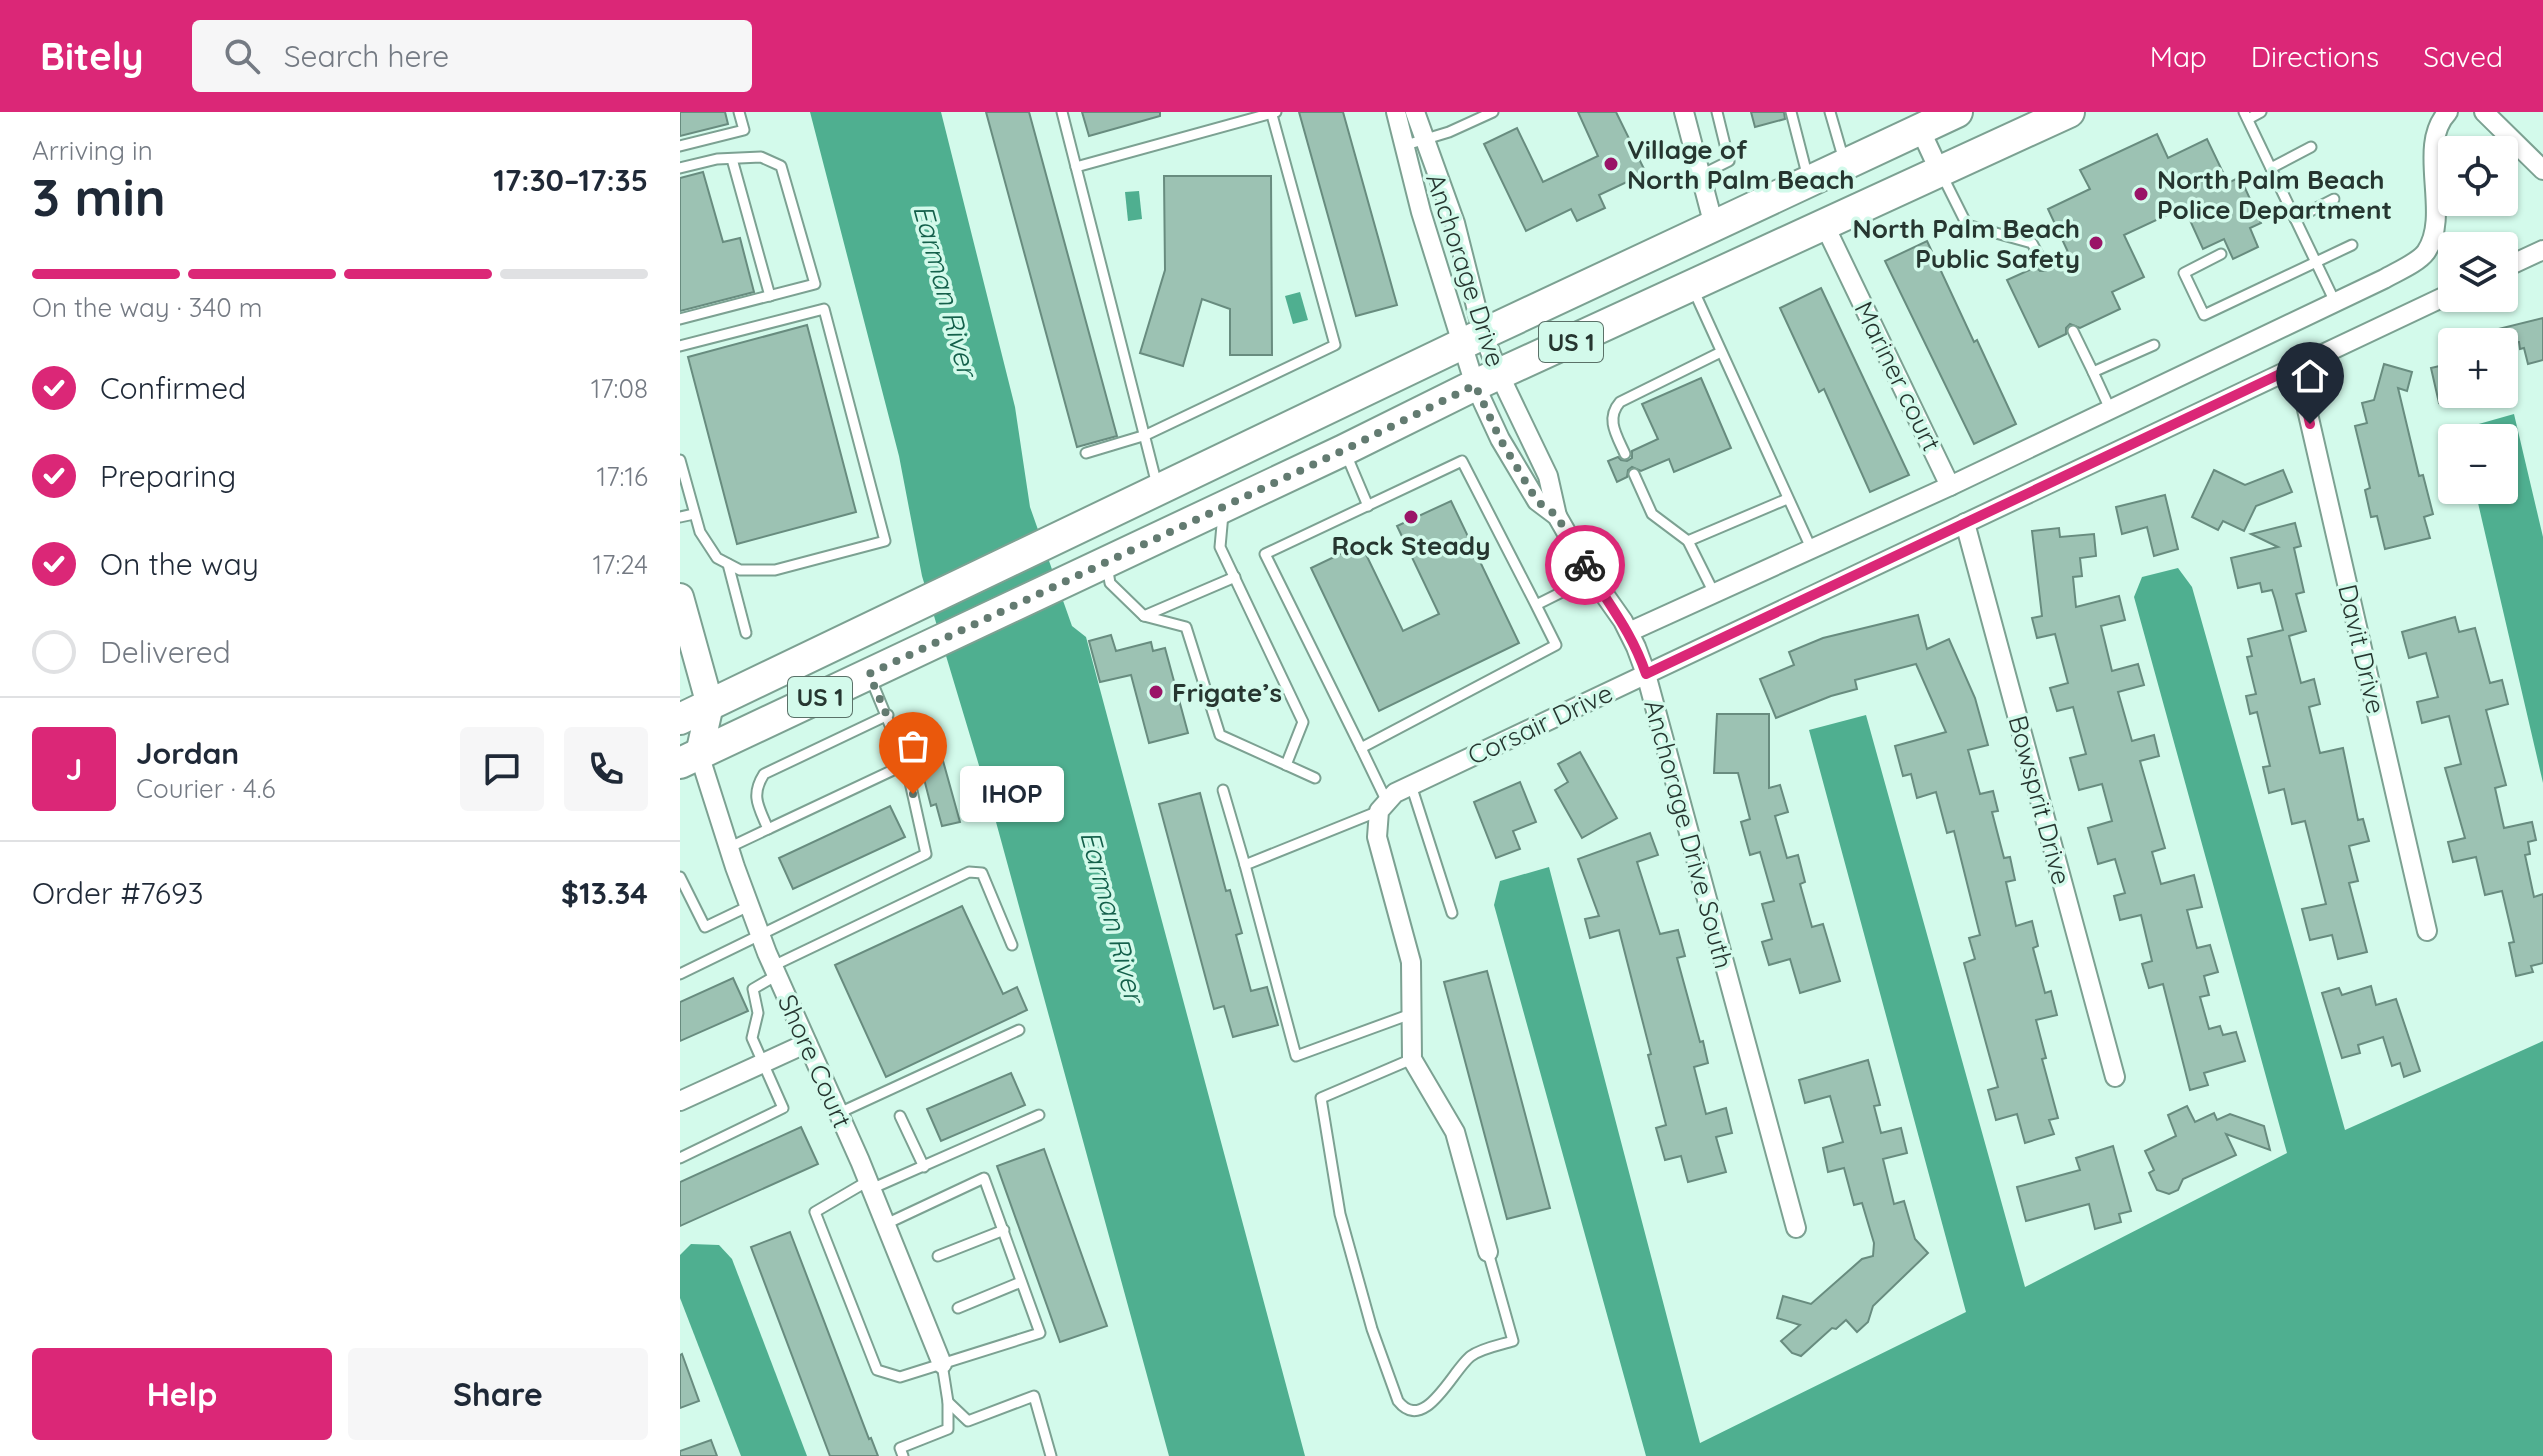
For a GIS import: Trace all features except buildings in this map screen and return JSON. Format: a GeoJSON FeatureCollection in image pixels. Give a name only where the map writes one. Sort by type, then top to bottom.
{"type":"FeatureCollection","features":[{"type":"Feature","properties":{"kind":"main road","name":"US 1"},"geometry":{"type":"LineString","coordinates":[[680,719],[1472,339],[1957,112]]}},
{"type":"Feature","properties":{"kind":"main road","name":"US 1"},"geometry":{"type":"LineString","coordinates":[[686,750],[869,674],[1487,380],[2069,112]]}},
{"type":"Feature","properties":{"kind":"main road"},"geometry":{"type":"LineString","coordinates":[[1106,562],[1115,534],[1151,495]]}},
{"type":"Feature","properties":{"kind":"main road"},"geometry":{"type":"LineString","coordinates":[[680,597],[710,705],[686,750]]}},
{"type":"Feature","properties":{"kind":"street","name":"Anchorage Drive"},"geometry":{"type":"LineString","coordinates":[[1396,112],[1455,223],[1472,339],[1487,380]]}},
{"type":"Feature","properties":{"kind":"street","name":"Anchorage Drive"},"geometry":{"type":"LineString","coordinates":[[1415,112],[1414,142],[1421,212],[1487,380],[1548,476],[1557,516]]}},
{"type":"Feature","properties":{"kind":"street"},"geometry":{"type":"LineString","coordinates":[[1684,112],[1714,226]]}},
{"type":"Feature","properties":{"kind":"street"},"geometry":{"type":"LineString","coordinates":[[1629,632],[1950,486],[2384,279],[2426,253],[2435,228],[2434,152],[2441,119],[2448,112]]}},
{"type":"Feature","properties":{"kind":"street"},"geometry":{"type":"LineString","coordinates":[[2484,112],[2543,170]]}},
{"type":"Feature","properties":{"kind":"street"},"geometry":{"type":"LineString","coordinates":[[1920,129],[1939,170]]}},
{"type":"Feature","properties":{"kind":"street","name":"Mariner court"},"geometry":{"type":"LineString","coordinates":[[1824,224],[1950,486]]}},
{"type":"Feature","properties":{"kind":"street"},"geometry":{"type":"LineString","coordinates":[[2518,262],[2543,250]]}},
{"type":"Feature","properties":{"kind":"street","name":"Corsair Drive"},"geometry":{"type":"LineString","coordinates":[[1381,811],[1395,793],[1411,785],[2438,300]]}},
{"type":"Feature","properties":{"kind":"street","name":"Davit Drive"},"geometry":{"type":"LineString","coordinates":[[2297,366],[2427,931]]}},
{"type":"Feature","properties":{"kind":"street","name":"Anchorage Drive South"},"geometry":{"type":"LineString","coordinates":[[1487,380],[1500,439],[1537,501],[1557,516],[1592,577],[1629,632],[1646,674],[1796,1228]]}},
{"type":"Feature","properties":{"kind":"street","name":"Bowsprit Drive"},"geometry":{"type":"LineString","coordinates":[[1965,523],[2115,1077]]}},
{"type":"Feature","properties":{"kind":"street","name":"Shore Court"},"geometry":{"type":"LineString","coordinates":[[686,750],[728,848],[760,936],[870,1185],[942,1364]]}},
{"type":"Feature","properties":{"kind":"street"},"geometry":{"type":"LineString","coordinates":[[1381,811],[1377,837],[1411,962],[1412,1059],[1455,1132],[1488,1252]]}},
{"type":"Feature","properties":{"kind":"street"},"geometry":{"type":"LineString","coordinates":[[680,1101],[807,1043]]}},
{"type":"Feature","properties":{"kind":"lane"},"geometry":{"type":"LineString","coordinates":[[680,146],[744,130],[739,112]]}},
{"type":"Feature","properties":{"kind":"lane"},"geometry":{"type":"LineString","coordinates":[[1062,112],[1146,435],[1151,495]]}},
{"type":"Feature","properties":{"kind":"lane"},"geometry":{"type":"LineString","coordinates":[[1414,142],[1449,132],[1493,112]]}},
{"type":"Feature","properties":{"kind":"lane"},"geometry":{"type":"LineString","coordinates":[[1701,175],[1729,161],[1717,112]]}},
{"type":"Feature","properties":{"kind":"lane"},"geometry":{"type":"LineString","coordinates":[[1791,112],[1809,181]]}},
{"type":"Feature","properties":{"kind":"lane"},"geometry":{"type":"LineString","coordinates":[[1830,112],[1841,150],[1851,162]]}},
{"type":"Feature","properties":{"kind":"lane"},"geometry":{"type":"LineString","coordinates":[[2261,112],[2246,115],[2335,302]]}},
{"type":"Feature","properties":{"kind":"lane"},"geometry":{"type":"LineString","coordinates":[[1076,167],[1274,113],[1335,345],[1146,435],[1086,453]]}},
{"type":"Feature","properties":{"kind":"lane"},"geometry":{"type":"LineString","coordinates":[[2271,168],[2311,147]]}},
{"type":"Feature","properties":{"kind":"lane"},"geometry":{"type":"LineString","coordinates":[[680,168],[717,159],[761,157],[781,166],[815,284],[680,319]]}},
{"type":"Feature","properties":{"kind":"lane"},"geometry":{"type":"LineString","coordinates":[[732,159],[770,296]]}},
{"type":"Feature","properties":{"kind":"lane"},"geometry":{"type":"LineString","coordinates":[[1939,170],[1967,225],[2032,243],[2043,264]]}},
{"type":"Feature","properties":{"kind":"lane"},"geometry":{"type":"LineString","coordinates":[[2295,219],[2334,199]]}},
{"type":"Feature","properties":{"kind":"lane"},"geometry":{"type":"LineString","coordinates":[[2221,254],[2184,273],[2204,315],[2352,245]]}},
{"type":"Feature","properties":{"kind":"lane"},"geometry":{"type":"LineString","coordinates":[[1692,286],[1811,548]]}},
{"type":"Feature","properties":{"kind":"lane"},"geometry":{"type":"LineString","coordinates":[[680,346],[824,309],[885,541],[775,570],[740,570],[717,558],[700,532],[680,460]]}},
{"type":"Feature","properties":{"kind":"lane"},"geometry":{"type":"LineString","coordinates":[[2073,331],[2110,409]]}},
{"type":"Feature","properties":{"kind":"lane"},"geometry":{"type":"LineString","coordinates":[[2093,372],[2154,345]]}},
{"type":"Feature","properties":{"kind":"lane"},"geometry":{"type":"LineString","coordinates":[[1625,454],[1612,416],[1620,402],[1721,352]]}},
{"type":"Feature","properties":{"kind":"lane"},"geometry":{"type":"LineString","coordinates":[[1344,450],[1368,506]]}},
{"type":"Feature","properties":{"kind":"lane"},"geometry":{"type":"LineString","coordinates":[[1245,865],[1381,811],[1361,748],[1265,554],[1462,461],[1556,645],[1361,748]]}},
{"type":"Feature","properties":{"kind":"lane"},"geometry":{"type":"LineString","coordinates":[[1634,474],[1652,514],[1688,541],[1714,593]]}},
{"type":"Feature","properties":{"kind":"lane"},"geometry":{"type":"LineString","coordinates":[[1688,541],[1787,499]]}},
{"type":"Feature","properties":{"kind":"lane"},"geometry":{"type":"LineString","coordinates":[[1224,507],[1220,547],[1303,722],[1286,765]]}},
{"type":"Feature","properties":{"kind":"lane"},"geometry":{"type":"LineString","coordinates":[[680,517],[694,514]]}},
{"type":"Feature","properties":{"kind":"lane"},"geometry":{"type":"LineString","coordinates":[[1106,562],[1110,583],[1144,616],[1186,627],[1220,735],[1315,778]]}},
{"type":"Feature","properties":{"kind":"lane"},"geometry":{"type":"LineString","coordinates":[[728,564],[746,633]]}},
{"type":"Feature","properties":{"kind":"lane"},"geometry":{"type":"LineString","coordinates":[[1144,616],[1235,577]]}},
{"type":"Feature","properties":{"kind":"lane"},"geometry":{"type":"LineString","coordinates":[[1536,605],[1592,577]]}},
{"type":"Feature","properties":{"kind":"lane"},"geometry":{"type":"LineString","coordinates":[[680,974],[926,854],[906,764],[869,674]]}},
{"type":"Feature","properties":{"kind":"lane"},"geometry":{"type":"LineString","coordinates":[[768,829],[756,800],[756,787],[764,774],[888,715]]}},
{"type":"Feature","properties":{"kind":"lane"},"geometry":{"type":"LineString","coordinates":[[728,848],[906,764]]}},
{"type":"Feature","properties":{"kind":"lane"},"geometry":{"type":"LineString","coordinates":[[1411,785],[1452,913]]}},
{"type":"Feature","properties":{"kind":"lane"},"geometry":{"type":"LineString","coordinates":[[1223,790],[1296,1056],[1412,1014]]}},
{"type":"Feature","properties":{"kind":"lane"},"geometry":{"type":"LineString","coordinates":[[680,1158],[783,1108],[752,1038],[758,1013],[753,989],[775,971],[969,872],[982,873],[1012,945]]}},
{"type":"Feature","properties":{"kind":"lane"},"geometry":{"type":"LineString","coordinates":[[680,877],[705,927],[749,906]]}},
{"type":"Feature","properties":{"kind":"lane"},"geometry":{"type":"LineString","coordinates":[[839,1113],[1019,1030]]}},
{"type":"Feature","properties":{"kind":"lane"},"geometry":{"type":"LineString","coordinates":[[1412,1059],[1321,1098],[1340,1214],[1372,1329],[1398,1401],[1404,1409],[1410,1411],[1431,1405],[1471,1356],[1513,1341],[1488,1252]]}},
{"type":"Feature","properties":{"kind":"lane"},"geometry":{"type":"LineString","coordinates":[[886,1224],[984,1178],[1040,1333],[900,1377],[877,1370],[815,1212],[870,1185],[924,1167],[1039,1115]]}},
{"type":"Feature","properties":{"kind":"lane"},"geometry":{"type":"LineString","coordinates":[[900,1116],[924,1167]]}},
{"type":"Feature","properties":{"kind":"lane"},"geometry":{"type":"LineString","coordinates":[[938,1256],[1004,1230]]}},
{"type":"Feature","properties":{"kind":"lane"},"geometry":{"type":"LineString","coordinates":[[958,1308],[1021,1282]]}},
{"type":"Feature","properties":{"kind":"lane"},"geometry":{"type":"LineString","coordinates":[[903,1456],[900,1448],[948,1429],[948,1402],[942,1364]]}},
{"type":"Feature","properties":{"kind":"lane"},"geometry":{"type":"LineString","coordinates":[[948,1402],[968,1421],[1034,1396],[1051,1456]]}},
{"type":"Feature","properties":{"kind":"water","name":"Earman River"},"geometry":{"type":"Polygon","coordinates":[[[810,112],[941,112],[1015,407],[1030,507],[1072,626],[1086,637],[1305,1456],[1169,1456],[996,822],[922,576],[899,456],[810,112]]]}},
{"type":"Feature","properties":{"kind":"water"},"geometry":{"type":"Polygon","coordinates":[[[1139,191],[1142,219],[1128,221],[1125,192],[1139,191]]]}},
{"type":"Feature","properties":{"kind":"water"},"geometry":{"type":"Polygon","coordinates":[[[1300,292],[1308,320],[1293,324],[1285,296],[1300,292]]]}},
{"type":"Feature","properties":{"kind":"water"},"geometry":{"type":"Polygon","coordinates":[[[2514,414],[2516,424],[2479,424],[2514,414]]]}},
{"type":"Feature","properties":{"kind":"water"},"geometry":{"type":"Polygon","coordinates":[[[2518,431],[2543,537],[2543,783],[2478,504],[2518,504],[2518,431]]]}},
{"type":"Feature","properties":{"kind":"water"},"geometry":{"type":"Polygon","coordinates":[[[2178,568],[2192,587],[2345,1130],[2543,1041],[2543,1456],[1646,1456],[1494,905],[1500,881],[1549,867],[1700,1443],[1966,1312],[1809,730],[1866,715],[2025,1287],[2287,1153],[2134,597],[2142,577],[2178,568]]]}},
{"type":"Feature","properties":{"kind":"water"},"geometry":{"type":"Polygon","coordinates":[[[691,1244],[719,1245],[732,1259],[807,1456],[741,1456],[680,1298],[680,1255],[691,1244]]]}},
{"type":"Feature","properties":{"kind":"way so far"},"geometry":{"type":"LineString","coordinates":[[913,794],[897,739],[869,674],[1475,385],[1500,439],[1537,501],[1557,516],[1585,565]]}},
{"type":"Feature","properties":{"kind":"place","name":"Village of North Palm Beach"},"geometry":{"type":"Point","coordinates":[1611,164]}},
{"type":"Feature","properties":{"kind":"place","name":"North Palm Beach Police Department"},"geometry":{"type":"Point","coordinates":[2141,194]}},
{"type":"Feature","properties":{"kind":"place","name":"North Palm Beach Public Safety"},"geometry":{"type":"Point","coordinates":[2096,243]}},
{"type":"Feature","properties":{"kind":"place","name":"Rock Steady"},"geometry":{"type":"Point","coordinates":[1411,517]}},
{"type":"Feature","properties":{"kind":"place","name":"Frigate’s"},"geometry":{"type":"Point","coordinates":[1156,692]}},
{"type":"Feature","properties":{"kind":"place","name":"IHOP"},"geometry":{"type":"Point","coordinates":[913,794]}},
{"type":"Feature","properties":{"kind":"route"},"geometry":{"type":"LineString","coordinates":[[1585,565],[1623,621],[1646,674],[2297,366],[2310,424]]}}]}
